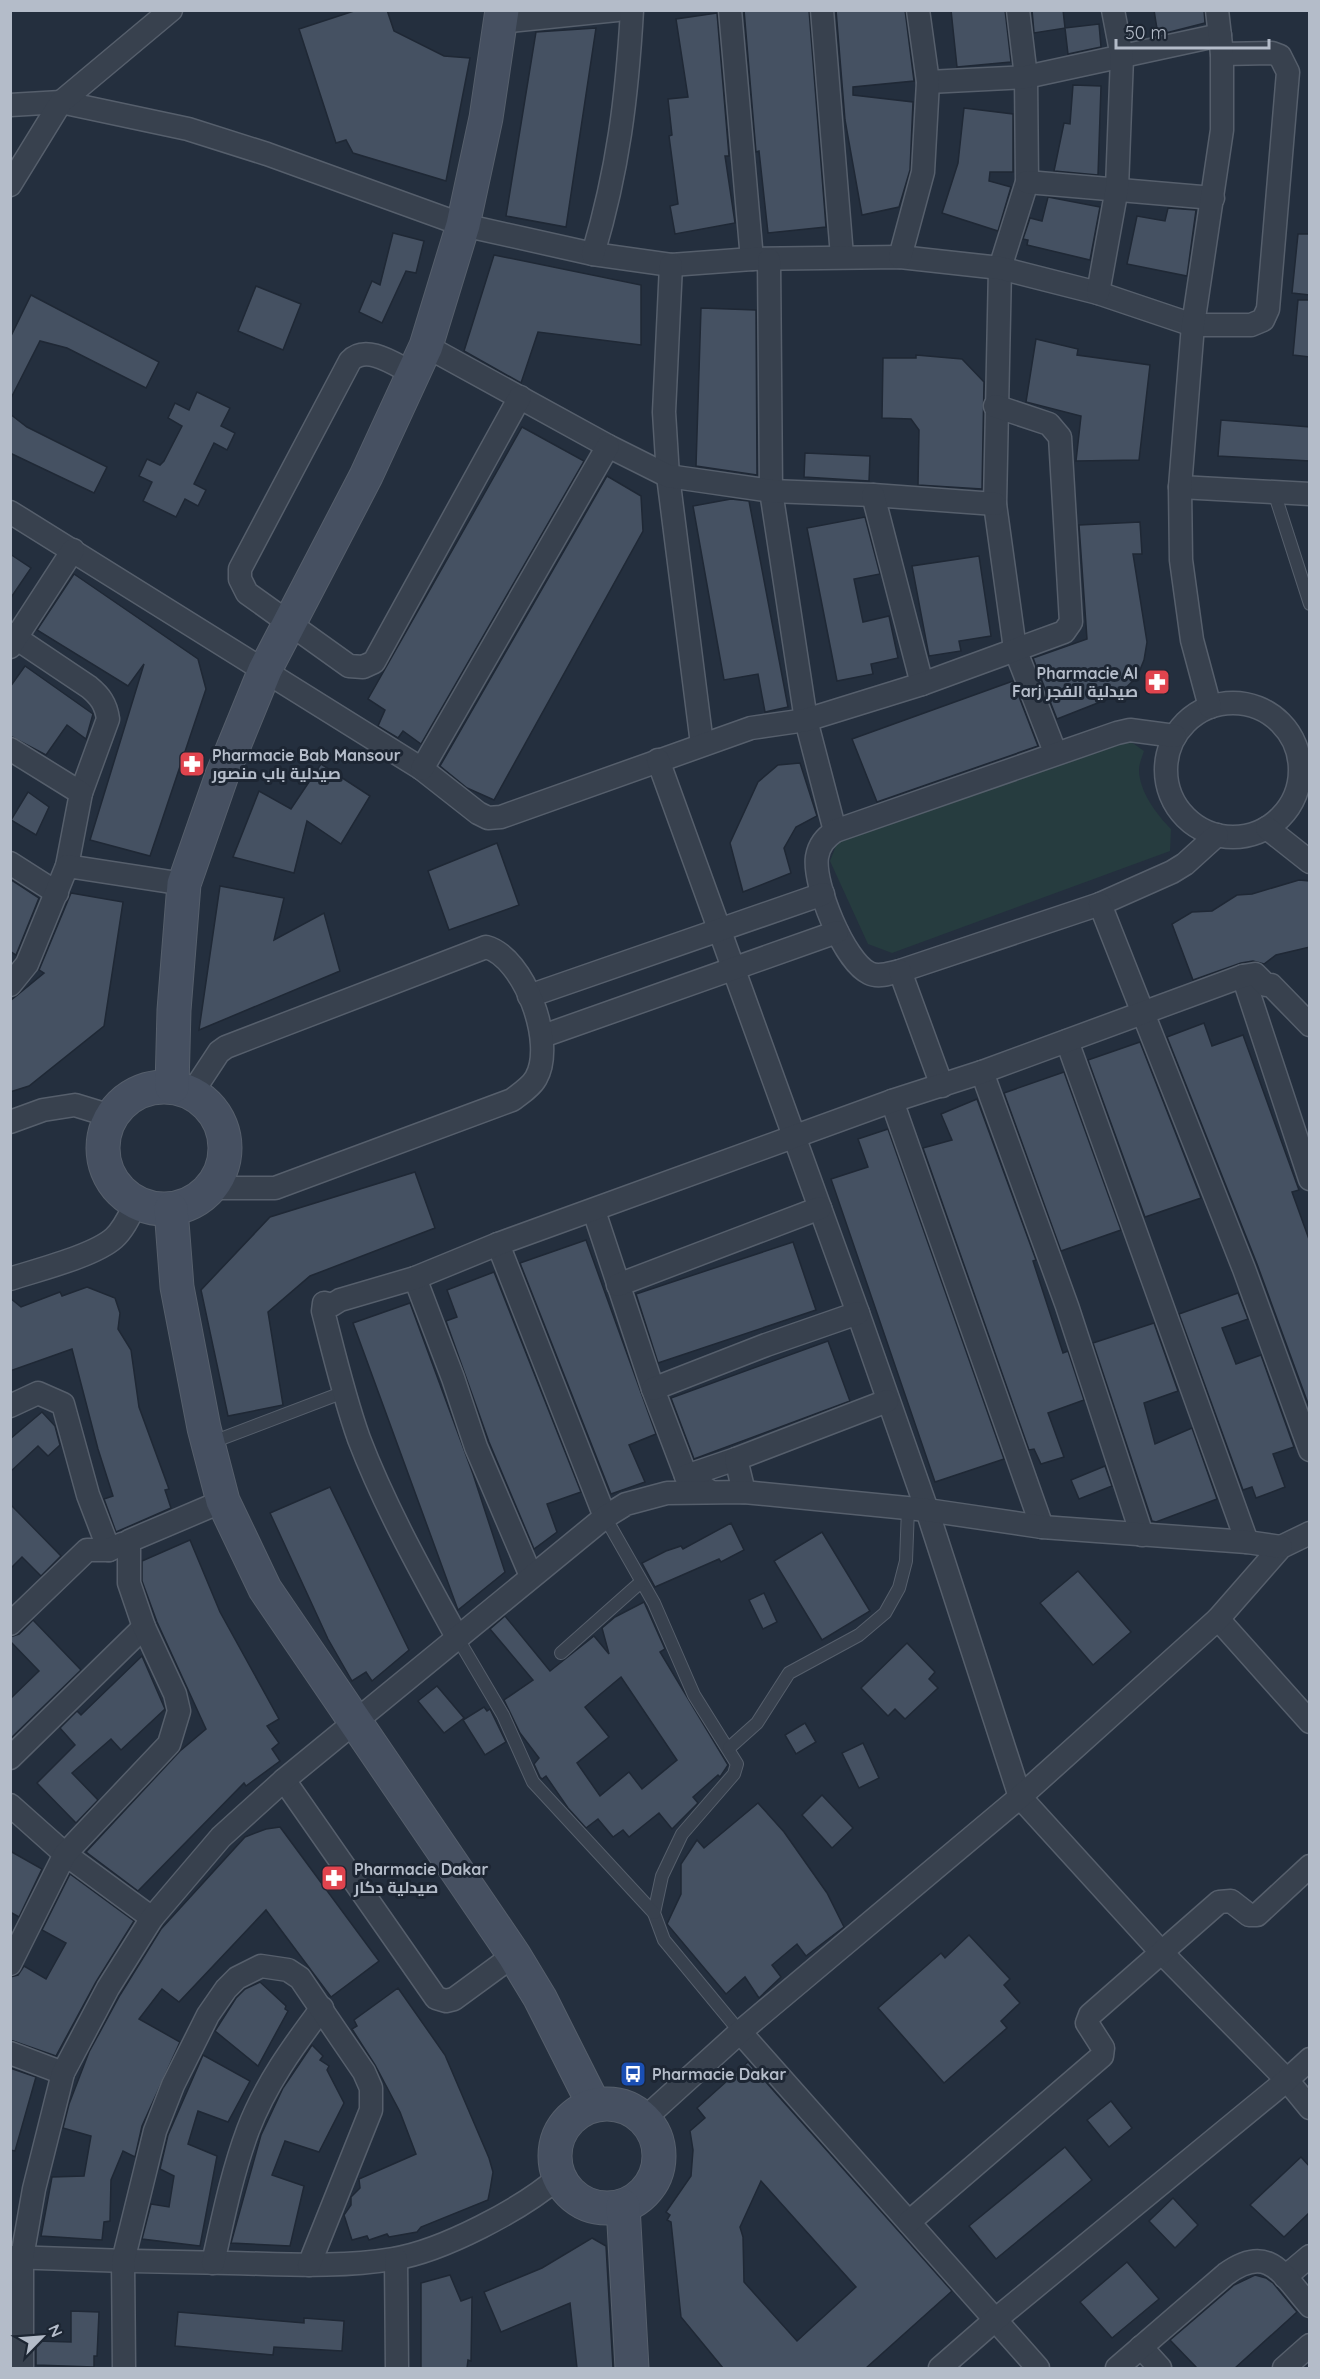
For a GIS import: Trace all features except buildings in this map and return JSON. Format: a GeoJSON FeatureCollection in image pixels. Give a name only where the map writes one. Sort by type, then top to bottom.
{"type":"FeatureCollection","features":[{"type":"Feature","properties":{"kind":"street"},"geometry":{"type":"LineString","coordinates":[[10,185],[61,102],[171,10]]}},
{"type":"Feature","properties":{"kind":"street"},"geometry":{"type":"LineString","coordinates":[[182,1090],[174,1010],[183,884],[222,775],[265,670],[366,476],[420,360],[463,225],[486,118],[501,16],[617,10]]}},
{"type":"Feature","properties":{"kind":"street"},"geometry":{"type":"LineString","coordinates":[[593,254],[611,195],[622,133],[632,10]]}},
{"type":"Feature","properties":{"kind":"street"},"geometry":{"type":"LineString","coordinates":[[730,10],[760,260],[771,491],[806,720],[835,831]]}},
{"type":"Feature","properties":{"kind":"street"},"geometry":{"type":"LineString","coordinates":[[822,10],[842,256]]}},
{"type":"Feature","properties":{"kind":"street"},"geometry":{"type":"LineString","coordinates":[[900,257],[923,172],[928,82],[918,10]]}},
{"type":"Feature","properties":{"kind":"street"},"geometry":{"type":"LineString","coordinates":[[1018,10],[1026,77],[1027,182],[1000,268],[995,406],[995,504],[1015,649],[1055,752]]}},
{"type":"Feature","properties":{"kind":"street"},"geometry":{"type":"LineString","coordinates":[[1098,293],[1117,188],[1122,57],[1113,10]]}},
{"type":"Feature","properties":{"kind":"street"},"geometry":{"type":"LineString","coordinates":[[1210,707],[1190,629],[1181,560],[1180,487],[1193,326],[1222,130],[1221,45],[1217,10]]}},
{"type":"Feature","properties":{"kind":"street"},"geometry":{"type":"LineString","coordinates":[[10,105],[61,102],[199,133],[267,154],[463,225],[593,254],[671,265],[842,256],[900,257],[1000,268],[1098,293],[1193,326],[1251,325],[1263,320],[1268,309],[1288,72],[1280,56],[1221,45],[1122,57],[1026,77],[928,82]]}},
{"type":"Feature","properties":{"kind":"street"},"geometry":{"type":"LineString","coordinates":[[1027,182],[1213,198]]}},
{"type":"Feature","properties":{"kind":"street"},"geometry":{"type":"LineString","coordinates":[[671,265],[664,412],[668,476],[702,744]]}},
{"type":"Feature","properties":{"kind":"street"},"geometry":{"type":"LineString","coordinates":[[520,397],[374,662],[363,667],[349,666],[291,622],[247,593],[240,579],[240,569],[350,361],[361,354],[420,360],[520,397],[608,447],[668,476],[771,491],[873,495],[995,504]]}},
{"type":"Feature","properties":{"kind":"street"},"geometry":{"type":"LineString","coordinates":[[10,512],[422,769],[478,813],[488,818],[508,814],[751,728],[806,720],[922,684],[1064,632],[1071,622],[1060,437],[1049,424],[995,406]]}},
{"type":"Feature","properties":{"kind":"street"},"geometry":{"type":"LineString","coordinates":[[422,769],[608,447]]}},
{"type":"Feature","properties":{"kind":"street"},"geometry":{"type":"LineString","coordinates":[[1180,487],[1310,494]]}},
{"type":"Feature","properties":{"kind":"street"},"geometry":{"type":"LineString","coordinates":[[873,495],[922,684]]}},
{"type":"Feature","properties":{"kind":"street"},"geometry":{"type":"LineString","coordinates":[[12,981],[27,964],[67,866],[81,793],[108,719],[106,708],[98,694],[12,640],[72,550]]}},
{"type":"Feature","properties":{"kind":"street"},"geometry":{"type":"LineString","coordinates":[[1232,703],[1254,706],[1273,716],[1288,732],[1297,752],[1300,773],[1295,795],[1284,813],[1267,828],[1251,835],[1234,837],[1217,835],[1198,827],[1182,814],[1171,796],[1166,776],[1168,755],[1175,736],[1184,723],[1210,707],[1232,703]]}},
{"type":"Feature","properties":{"kind":"street"},"geometry":{"type":"LineString","coordinates":[[1175,736],[1130,730],[1055,752],[835,831],[826,838],[817,859],[823,894],[837,932],[855,962],[868,973],[877,976],[900,971],[1100,904],[1172,872],[1185,864],[1217,835]]}},
{"type":"Feature","properties":{"kind":"street"},"geometry":{"type":"LineString","coordinates":[[10,749],[81,793]]}},
{"type":"Feature","properties":{"kind":"street"},"geometry":{"type":"LineString","coordinates":[[658,760],[858,1313],[887,1401],[918,1509],[1020,1797],[1162,1953],[1287,2080],[1310,2108]]}},
{"type":"Feature","properties":{"kind":"street"},"geometry":{"type":"LineString","coordinates":[[1267,828],[1310,862]]}},
{"type":"Feature","properties":{"kind":"street"},"geometry":{"type":"LineString","coordinates":[[10,862],[57,893]]}},
{"type":"Feature","properties":{"kind":"street"},"geometry":{"type":"LineString","coordinates":[[67,866],[183,884]]}},
{"type":"Feature","properties":{"kind":"street"},"geometry":{"type":"LineString","coordinates":[[529,996],[823,894]]}},
{"type":"Feature","properties":{"kind":"street"},"geometry":{"type":"LineString","coordinates":[[1100,904],[1140,1012],[1244,1269],[1310,1450]]}},
{"type":"Feature","properties":{"kind":"street"},"geometry":{"type":"LineString","coordinates":[[543,1036],[837,932]]}},
{"type":"Feature","properties":{"kind":"street"},"geometry":{"type":"LineString","coordinates":[[182,1090],[226,1047],[486,947],[498,950],[512,965],[529,996],[543,1036],[540,1067],[536,1079],[513,1100],[275,1188],[211,1188]]}},
{"type":"Feature","properties":{"kind":"street"},"geometry":{"type":"LineString","coordinates":[[900,971],[942,1086]]}},
{"type":"Feature","properties":{"kind":"street"},"geometry":{"type":"LineString","coordinates":[[457,1637],[378,1484],[344,1392],[323,1311],[324,1303],[332,1305],[339,1300],[415,1278],[498,1244],[892,1101],[982,1072],[1243,976],[1255,974],[1266,985],[1271,985],[1310,1025]]}},
{"type":"Feature","properties":{"kind":"street"},"geometry":{"type":"LineString","coordinates":[[1243,976],[1310,1179]]}},
{"type":"Feature","properties":{"kind":"street"},"geometry":{"type":"LineString","coordinates":[[1067,1041],[1247,1542]]}},
{"type":"Feature","properties":{"kind":"street"},"geometry":{"type":"LineString","coordinates":[[982,1072],[1067,1306],[1142,1535]]}},
{"type":"Feature","properties":{"kind":"street"},"geometry":{"type":"LineString","coordinates":[[155,1086],[182,1090],[207,1104],[218,1119],[225,1136],[223,1164],[211,1188],[186,1206],[153,1209],[136,1203],[114,1183],[108,1174],[102,1155],[104,1135],[111,1116],[122,1102],[137,1092],[155,1086]]}},
{"type":"Feature","properties":{"kind":"street"},"geometry":{"type":"LineString","coordinates":[[892,1101],[1042,1527]]}},
{"type":"Feature","properties":{"kind":"street"},"geometry":{"type":"LineString","coordinates":[[10,1122],[43,1110],[75,1105],[111,1116]]}},
{"type":"Feature","properties":{"kind":"street"},"geometry":{"type":"LineString","coordinates":[[10,1279],[92,1251],[112,1240],[122,1229],[136,1203]]}},
{"type":"Feature","properties":{"kind":"street"},"geometry":{"type":"LineString","coordinates":[[618,1285],[820,1208]]}},
{"type":"Feature","properties":{"kind":"street"},"geometry":{"type":"LineString","coordinates":[[171,1209],[177,1287],[204,1428],[224,1501],[265,1589],[514,1955],[540,1998],[594,2105]]}},
{"type":"Feature","properties":{"kind":"street"},"geometry":{"type":"LineString","coordinates":[[594,1211],[653,1389],[686,1476],[708,1490]]}},
{"type":"Feature","properties":{"kind":"street"},"geometry":{"type":"LineString","coordinates":[[498,1244],[605,1518]]}},
{"type":"Feature","properties":{"kind":"street"},"geometry":{"type":"LineString","coordinates":[[415,1278],[476,1447],[531,1576]]}},
{"type":"Feature","properties":{"kind":"street"},"geometry":{"type":"LineString","coordinates":[[653,1389],[766,1345],[858,1313]]}},
{"type":"Feature","properties":{"kind":"street"},"geometry":{"type":"LineString","coordinates":[[10,1406],[38,1393],[63,1404],[88,1495],[119,1545],[144,1627],[175,1694],[179,1711],[169,1744],[65,1854],[10,1964]]}},
{"type":"Feature","properties":{"kind":"street"},"geometry":{"type":"LineString","coordinates":[[686,1476],[887,1401]]}},
{"type":"Feature","properties":{"kind":"street"},"geometry":{"type":"LineString","coordinates":[[736,1458],[744,1492]]}},
{"type":"Feature","properties":{"kind":"street"},"geometry":{"type":"LineString","coordinates":[[22,2368],[16,2257],[63,2073],[108,1988],[152,1918],[220,1837],[284,1780],[531,1576],[605,1518],[644,1498],[708,1490],[918,1509],[1042,1527],[1247,1542],[1281,1547]]}},
{"type":"Feature","properties":{"kind":"street"},"geometry":{"type":"LineString","coordinates":[[10,1624],[87,1551],[119,1545],[224,1501]]}},
{"type":"Feature","properties":{"kind":"street"},"geometry":{"type":"LineString","coordinates":[[644,2119],[740,2032],[1020,1797],[1218,1619],[1281,1547],[1310,1533]]}},
{"type":"Feature","properties":{"kind":"street"},"geometry":{"type":"LineString","coordinates":[[1218,1619],[1310,1722]]}},
{"type":"Feature","properties":{"kind":"street"},"geometry":{"type":"LineString","coordinates":[[10,1758],[144,1627]]}},
{"type":"Feature","properties":{"kind":"street"},"geometry":{"type":"LineString","coordinates":[[284,1780],[436,1998],[446,2001],[454,1999],[514,1955]]}},
{"type":"Feature","properties":{"kind":"street"},"geometry":{"type":"LineString","coordinates":[[10,1805],[65,1854],[152,1918]]}},
{"type":"Feature","properties":{"kind":"street"},"geometry":{"type":"LineString","coordinates":[[909,2223],[1100,2058],[1103,2048],[1087,2023],[1088,2017],[1222,1900],[1231,1901],[1249,1915],[1261,1913],[1310,1866]]}},
{"type":"Feature","properties":{"kind":"street"},"geometry":{"type":"LineString","coordinates":[[124,2368],[123,2261],[155,2131],[193,2042],[226,1989],[250,1970],[261,1966],[288,1970],[300,1978],[364,2072],[372,2100],[368,2118],[309,2265]]}},
{"type":"Feature","properties":{"kind":"street"},"geometry":{"type":"LineString","coordinates":[[213,2263],[227,2199],[249,2128],[295,2043],[322,2008]]}},
{"type":"Feature","properties":{"kind":"street"},"geometry":{"type":"LineString","coordinates":[[740,2032],[1038,2368]]}},
{"type":"Feature","properties":{"kind":"street"},"geometry":{"type":"LineString","coordinates":[[10,2054],[63,2073]]}},
{"type":"Feature","properties":{"kind":"street"},"geometry":{"type":"LineString","coordinates":[[940,2368],[1310,2059]]}},
{"type":"Feature","properties":{"kind":"street"},"geometry":{"type":"LineString","coordinates":[[594,2105],[621,2105],[644,2119],[654,2133],[659,2151],[658,2169],[651,2185],[639,2198],[623,2206],[593,2207],[579,2200],[567,2190],[559,2177],[555,2162],[560,2133],[568,2120],[594,2105]]}},
{"type":"Feature","properties":{"kind":"street"},"geometry":{"type":"LineString","coordinates":[[16,2257],[309,2265],[396,2259],[452,2240],[500,2217],[537,2196],[559,2177]]}},
{"type":"Feature","properties":{"kind":"street"},"geometry":{"type":"LineString","coordinates":[[623,2206],[632,2368]]}},
{"type":"Feature","properties":{"kind":"street"},"geometry":{"type":"LineString","coordinates":[[1285,2277],[1310,2256]]}},
{"type":"Feature","properties":{"kind":"street"},"geometry":{"type":"LineString","coordinates":[[396,2259],[397,2368]]}},
{"type":"Feature","properties":{"kind":"street"},"geometry":{"type":"LineString","coordinates":[[1117,2368],[1226,2274],[1245,2262],[1259,2260],[1267,2262],[1285,2277],[1310,2306]]}},
{"type":"Feature","properties":{"kind":"street"},"geometry":{"type":"LineString","coordinates":[[1284,2368],[1310,2345]]}},
{"type":"Feature","properties":{"kind":"street"},"geometry":{"type":"LineString","coordinates":[[1141,2348],[1160,2368]]}},
{"type":"Feature","properties":{"kind":"lane"},"geometry":{"type":"LineString","coordinates":[[1274,492],[1310,604]]}},
{"type":"Feature","properties":{"kind":"lane"},"geometry":{"type":"LineString","coordinates":[[209,1443],[344,1392]]}},
{"type":"Feature","properties":{"kind":"lane"},"geometry":{"type":"LineString","coordinates":[[729,1748],[756,1723],[789,1673],[859,1635],[885,1613],[899,1588],[918,1509]]}},
{"type":"Feature","properties":{"kind":"lane"},"geometry":{"type":"LineString","coordinates":[[605,1518],[654,1604],[682,1672],[735,1758],[736,1770],[682,1834],[662,1876],[654,1913]]}},
{"type":"Feature","properties":{"kind":"lane"},"geometry":{"type":"LineString","coordinates":[[561,1653],[641,1582]]}},
{"type":"Feature","properties":{"kind":"lane"},"geometry":{"type":"LineString","coordinates":[[457,1637],[503,1715],[533,1782],[654,1913],[664,1940],[740,2032]]}},
{"type":"Feature","properties":{"kind":"green space"},"geometry":{"type":"Polygon","coordinates":[[[1127,739],[1144,751],[1139,770],[1142,786],[1160,817],[1171,829],[1170,851],[892,953],[868,944],[830,861],[838,841],[1127,739]]]}},
{"type":"Feature","properties":{"kind":"place","name":"Pharmacie Al Farj صيدلية الفجر"},"geometry":{"type":"Point","coordinates":[1157,682]}},
{"type":"Feature","properties":{"kind":"place","name":"Pharmacie Bab Mansour صيدلية باب منصور"},"geometry":{"type":"Point","coordinates":[192,764]}},
{"type":"Feature","properties":{"kind":"place","name":"Pharmacie Dakar صيدلية دكار"},"geometry":{"type":"Point","coordinates":[334,1878]}},
{"type":"Feature","properties":{"kind":"place","name":"Pharmacie Dakar"},"geometry":{"type":"Point","coordinates":[633,2074]}}]}
